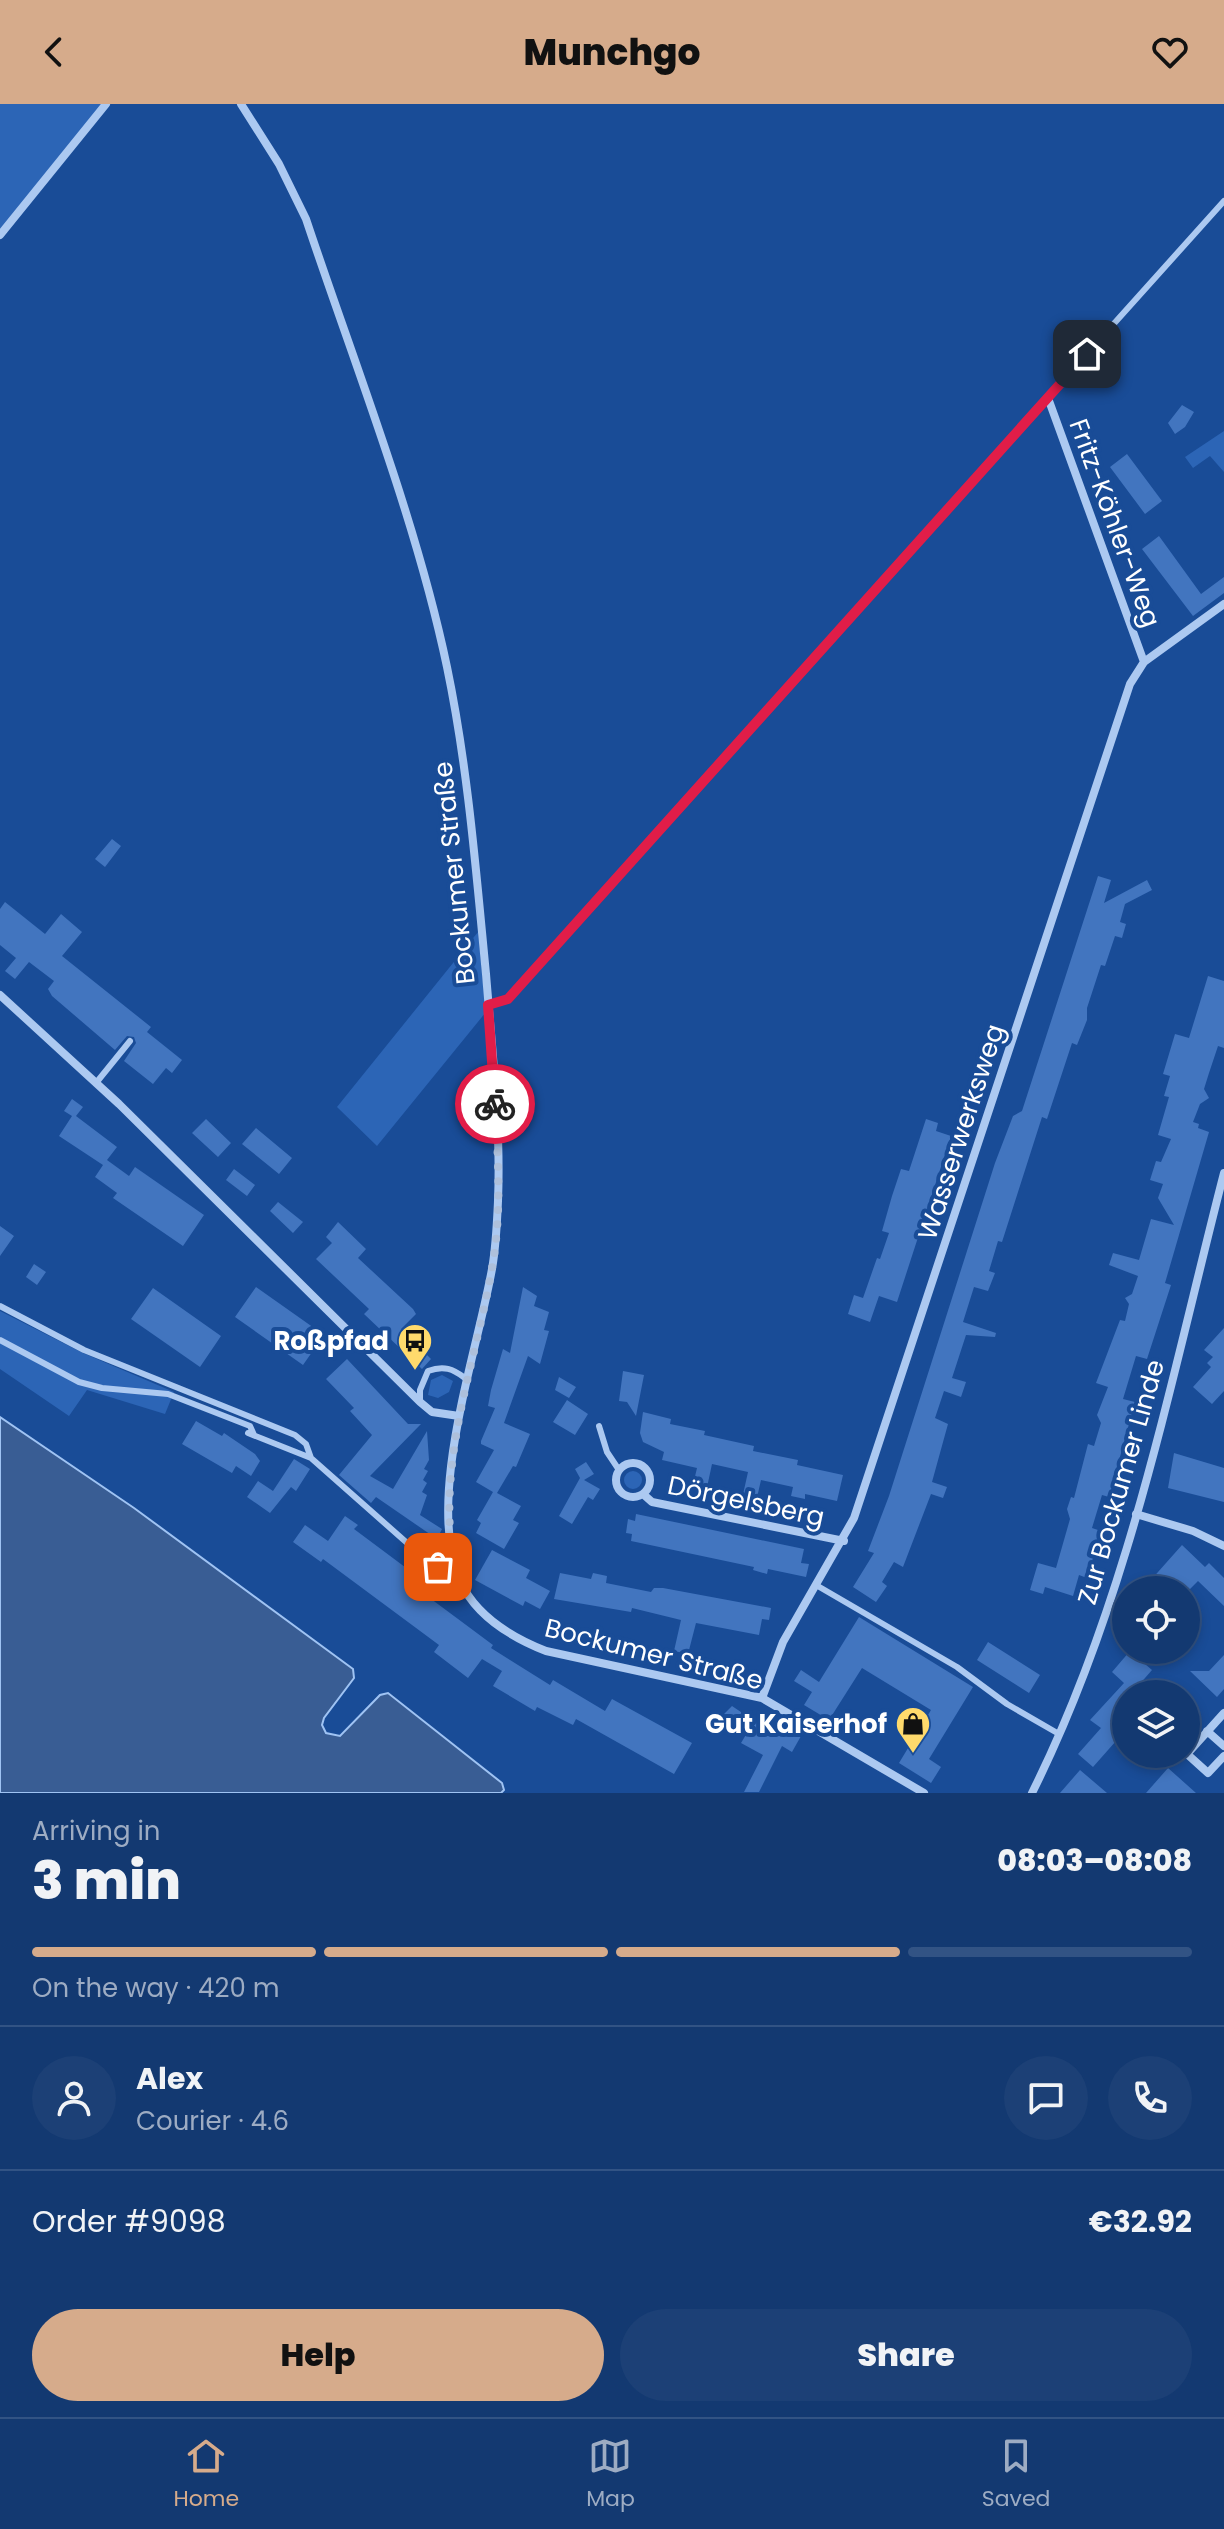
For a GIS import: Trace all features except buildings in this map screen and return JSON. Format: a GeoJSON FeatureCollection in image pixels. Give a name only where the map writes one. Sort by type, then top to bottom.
{"type":"FeatureCollection","features":[{"type":"Feature","properties":{"kind":"street"},"geometry":{"type":"LineString","coordinates":[[0,235],[106,104]]}},
{"type":"Feature","properties":{"kind":"street","name":"Bockumer Straße"},"geometry":{"type":"LineString","coordinates":[[241,104],[279,164],[306,219],[429,596],[459,735],[488,1005],[498,1208],[493,1267],[465,1378],[459,1416],[450,1501],[454,1563],[470,1596],[497,1624],[522,1641],[546,1651],[762,1698],[924,1793]]}},
{"type":"Feature","properties":{"kind":"street","name":"Fritz-Köhler-Weg"},"geometry":{"type":"LineString","coordinates":[[1048,398],[1144,662]]}},
{"type":"Feature","properties":{"kind":"street","name":"Wasserwerksweg"},"geometry":{"type":"LineString","coordinates":[[762,1698],[783,1642],[844,1541],[871,1468],[1123,702],[1144,662],[1224,604]]}},
{"type":"Feature","properties":{"kind":"street"},"geometry":{"type":"LineString","coordinates":[[0,995],[96,1083],[420,1402],[432,1412],[459,1416]]}},
{"type":"Feature","properties":{"kind":"street","name":"Zur Bockumer Linde"},"geometry":{"type":"LineString","coordinates":[[1032,1793],[1087,1669],[1136,1514],[1224,1173]]}},
{"type":"Feature","properties":{"kind":"street","name":"Dörgelsberg"},"geometry":{"type":"LineString","coordinates":[[630,1463],[644,1467],[650,1478],[643,1494],[631,1497],[621,1492],[616,1482],[619,1470],[630,1463]]}},
{"type":"Feature","properties":{"kind":"street","name":"Dörgelsberg"},"geometry":{"type":"LineString","coordinates":[[643,1494],[652,1502],[844,1541]]}},
{"type":"Feature","properties":{"kind":"street"},"geometry":{"type":"LineString","coordinates":[[1136,1514],[1193,1531],[1224,1546]]}},
{"type":"Feature","properties":{"kind":"street"},"geometry":{"type":"LineString","coordinates":[[1224,1713],[1187,1754],[1208,1773],[1224,1756]]}},
{"type":"Feature","properties":{"kind":"street"},"geometry":{"type":"LineString","coordinates":[[1207,1731],[1224,1746]]}},
{"type":"Feature","properties":{"kind":"lane"},"geometry":{"type":"LineString","coordinates":[[488,1005],[508,999],[1224,201]]}},
{"type":"Feature","properties":{"kind":"lane"},"geometry":{"type":"LineString","coordinates":[[96,1083],[130,1041]]}},
{"type":"Feature","properties":{"kind":"lane"},"geometry":{"type":"LineString","coordinates":[[0,1306],[84,1350],[295,1435],[306,1444],[311,1458]]}},
{"type":"Feature","properties":{"kind":"lane"},"geometry":{"type":"LineString","coordinates":[[0,1340],[64,1377],[102,1388],[168,1394],[250,1426],[251,1434],[311,1458],[432,1565],[454,1563]]}},
{"type":"Feature","properties":{"kind":"lane"},"geometry":{"type":"LineString","coordinates":[[420,1402],[420,1390],[428,1371],[438,1367],[453,1369],[465,1378]]}},
{"type":"Feature","properties":{"kind":"lane"},"geometry":{"type":"LineString","coordinates":[[599,1426],[607,1452],[619,1470]]}},
{"type":"Feature","properties":{"kind":"lane"},"geometry":{"type":"LineString","coordinates":[[816,1585],[957,1667],[1007,1704],[1059,1734]]}},
{"type":"Feature","properties":{"kind":"shaded area"},"geometry":{"type":"Polygon","coordinates":[[[0,104],[103,104],[0,231],[0,104]]]}},
{"type":"Feature","properties":{"kind":"shaded area"},"geometry":{"type":"Polygon","coordinates":[[[1224,431],[1224,472],[1210,456],[1193,468],[1185,457],[1224,431]]]}},
{"type":"Feature","properties":{"kind":"shaded area"},"geometry":{"type":"Polygon","coordinates":[[[478,932],[486,1012],[377,1146],[337,1107],[478,932]]]}},
{"type":"Feature","properties":{"kind":"shaded area"},"geometry":{"type":"Polygon","coordinates":[[[0,1311],[83,1353],[174,1392],[165,1414],[87,1390],[69,1416],[0,1369],[0,1311]]]}},
{"type":"Feature","properties":{"kind":"shaded area"},"geometry":{"type":"Polygon","coordinates":[[[442,1375],[453,1381],[449,1392],[438,1398],[428,1395],[431,1380],[442,1375]]]}},
{"type":"Feature","properties":{"kind":"shaded area"},"geometry":{"type":"Polygon","coordinates":[[[0,1417],[134,1508],[353,1669],[354,1678],[324,1718],[322,1725],[326,1733],[340,1736],[380,1695],[388,1693],[502,1783],[504,1790],[501,1793],[0,1793],[0,1417]]]}},
{"type":"Feature","properties":{"kind":"shaded area"},"geometry":{"type":"Polygon","coordinates":[[[633,1471],[642,1480],[633,1489],[624,1480],[633,1471]]]}},
{"type":"Feature","properties":{"kind":"way so far"},"geometry":{"type":"LineString","coordinates":[[438,1567],[454,1563],[450,1540],[450,1501],[459,1416],[465,1378],[493,1267],[498,1197],[495,1104]]}},
{"type":"Feature","properties":{"kind":"place","name":"Roßpfad"},"geometry":{"type":"Point","coordinates":[415,1372]}},
{"type":"Feature","properties":{"kind":"place","name":"Gut Kaiserhof"},"geometry":{"type":"Point","coordinates":[913,1755]}},
{"type":"Feature","properties":{"kind":"route"},"geometry":{"type":"LineString","coordinates":[[495,1104],[488,1005],[508,999],[1087,354]]}}]}
